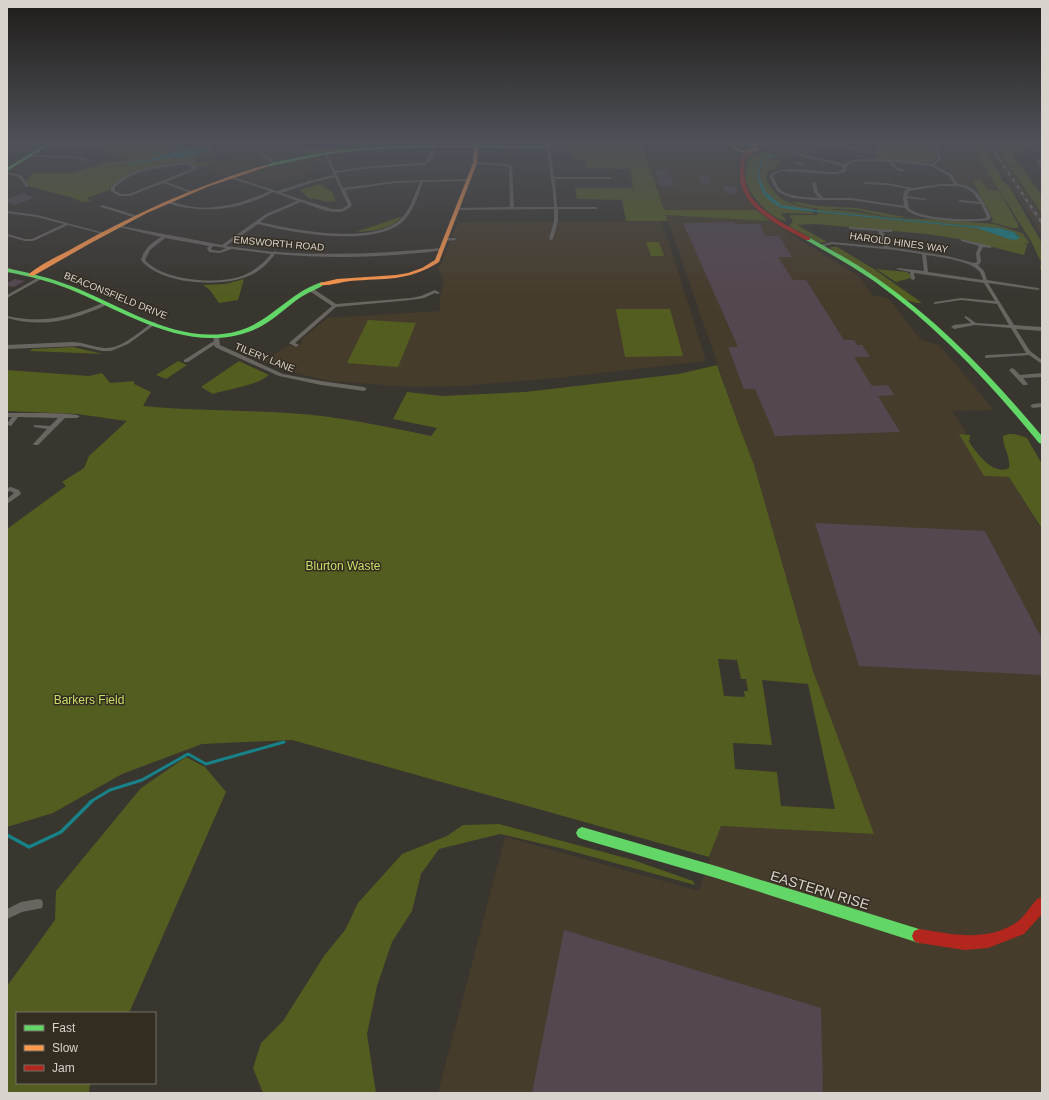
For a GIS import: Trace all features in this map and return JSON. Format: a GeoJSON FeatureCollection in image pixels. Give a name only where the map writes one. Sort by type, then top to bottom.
{"type":"FeatureCollection","features":[{"type":"Feature","properties":{"kind":"street"},"geometry":{"type":"LineString","coordinates":[[115,193],[127,196],[134,193]]}},
{"type":"Feature","properties":{"kind":"street"},"geometry":{"type":"LineString","coordinates":[[31,275],[134,216],[187,193]]}},
{"type":"Feature","properties":{"kind":"street"},"geometry":{"type":"LineString","coordinates":[[167,202],[200,210],[215,209],[252,200],[267,193]]}},
{"type":"Feature","properties":{"kind":"street"},"geometry":{"type":"LineString","coordinates":[[276,194],[330,210],[345,209],[350,205],[345,193]]}},
{"type":"Feature","properties":{"kind":"street"},"geometry":{"type":"LineString","coordinates":[[256,222],[304,233],[350,234],[379,232],[394,226],[404,219],[416,193]]}},
{"type":"Feature","properties":{"kind":"street","name":"BEACONSFIELD DRIVE"},"geometry":{"type":"LineString","coordinates":[[7,270],[31,275],[70,288],[105,304],[193,336],[216,339],[240,333],[260,325],[290,301],[310,289],[322,284],[340,280],[398,277],[413,274],[433,264],[437,261],[442,249],[450,239],[457,208],[463,193]]}},
{"type":"Feature","properties":{"kind":"street"},"geometry":{"type":"LineString","coordinates":[[512,193],[512,208]]}},
{"type":"Feature","properties":{"kind":"street"},"geometry":{"type":"LineString","coordinates":[[551,239],[556,221],[554,208],[555,193]]}},
{"type":"Feature","properties":{"kind":"street"},"geometry":{"type":"LineString","coordinates":[[748,193],[751,199],[772,218],[875,280],[930,322],[998,387],[1042,441]]}},
{"type":"Feature","properties":{"kind":"street"},"geometry":{"type":"LineString","coordinates":[[782,193],[798,198],[857,200],[906,207]]}},
{"type":"Feature","properties":{"kind":"street"},"geometry":{"type":"LineString","coordinates":[[817,193],[821,198]]}},
{"type":"Feature","properties":{"kind":"street"},"geometry":{"type":"LineString","coordinates":[[906,193],[906,207],[910,212],[921,216],[980,221],[988,219],[990,217],[977,193]]}},
{"type":"Feature","properties":{"kind":"street"},"geometry":{"type":"LineString","coordinates":[[905,197],[925,199]]}},
{"type":"Feature","properties":{"kind":"street"},"geometry":{"type":"LineString","coordinates":[[222,246],[267,215],[300,201]]}},
{"type":"Feature","properties":{"kind":"street"},"geometry":{"type":"LineString","coordinates":[[960,201],[982,203]]}},
{"type":"Feature","properties":{"kind":"street"},"geometry":{"type":"LineString","coordinates":[[102,206],[134,216]]}},
{"type":"Feature","properties":{"kind":"street"},"geometry":{"type":"LineString","coordinates":[[457,208],[596,208]]}},
{"type":"Feature","properties":{"kind":"street"},"geometry":{"type":"LineString","coordinates":[[7,212],[37,216],[102,234]]}},
{"type":"Feature","properties":{"kind":"street"},"geometry":{"type":"LineString","coordinates":[[7,236],[25,240],[33,240],[68,224]]}},
{"type":"Feature","properties":{"kind":"street","name":"EMSWORTH ROAD"},"geometry":{"type":"LineString","coordinates":[[116,226],[231,248],[275,252],[347,256],[442,249]]}},
{"type":"Feature","properties":{"kind":"street"},"geometry":{"type":"LineString","coordinates":[[850,228],[891,231]]}},
{"type":"Feature","properties":{"kind":"street"},"geometry":{"type":"LineString","coordinates":[[880,230],[887,248]]}},
{"type":"Feature","properties":{"kind":"street"},"geometry":{"type":"LineString","coordinates":[[165,236],[151,245],[144,254],[143,260],[154,270],[193,282],[220,282],[247,276],[261,268],[275,252]]}},
{"type":"Feature","properties":{"kind":"street"},"geometry":{"type":"LineString","coordinates":[[962,240],[989,247]]}},
{"type":"Feature","properties":{"kind":"street","name":"HAROLD HINES WAY"},"geometry":{"type":"LineString","coordinates":[[820,246],[832,243],[887,248],[924,253],[976,265]]}},
{"type":"Feature","properties":{"kind":"street"},"geometry":{"type":"LineString","coordinates":[[211,251],[210,248],[213,245]]}},
{"type":"Feature","properties":{"kind":"street"},"geometry":{"type":"LineString","coordinates":[[981,245],[978,253],[979,262],[976,265],[982,271],[986,283],[1029,354],[1042,362]]}},
{"type":"Feature","properties":{"kind":"street"},"geometry":{"type":"LineString","coordinates":[[219,256],[231,248]]}},
{"type":"Feature","properties":{"kind":"street"},"geometry":{"type":"LineString","coordinates":[[206,254],[211,251],[224,252]]}},
{"type":"Feature","properties":{"kind":"street"},"geometry":{"type":"LineString","coordinates":[[924,253],[926,273]]}},
{"type":"Feature","properties":{"kind":"street"},"geometry":{"type":"LineString","coordinates":[[898,269],[986,283],[1036,287],[1041,295]]}},
{"type":"Feature","properties":{"kind":"street"},"geometry":{"type":"LineString","coordinates":[[912,271],[914,279]]}},
{"type":"Feature","properties":{"kind":"street"},"geometry":{"type":"LineString","coordinates":[[7,297],[41,278]]}},
{"type":"Feature","properties":{"kind":"street"},"geometry":{"type":"LineString","coordinates":[[310,289],[335,306]]}},
{"type":"Feature","properties":{"kind":"street"},"geometry":{"type":"LineString","coordinates":[[296,344],[292,343],[335,306],[411,300],[435,291],[438,293]]}},
{"type":"Feature","properties":{"kind":"street"},"geometry":{"type":"LineString","coordinates":[[935,303],[961,299],[998,303]]}},
{"type":"Feature","properties":{"kind":"street"},"geometry":{"type":"LineString","coordinates":[[7,317],[31,321],[53,321],[72,318],[105,304]]}},
{"type":"Feature","properties":{"kind":"street"},"geometry":{"type":"LineString","coordinates":[[966,317],[975,324]]}},
{"type":"Feature","properties":{"kind":"street"},"geometry":{"type":"LineString","coordinates":[[7,347],[72,344],[109,350],[122,345],[155,323]]}},
{"type":"Feature","properties":{"kind":"street"},"geometry":{"type":"LineString","coordinates":[[954,327],[975,324],[1042,329]]}},
{"type":"Feature","properties":{"kind":"street"},"geometry":{"type":"LineString","coordinates":[[186,361],[216,339]]}},
{"type":"Feature","properties":{"kind":"street","name":"TILERY LANE"},"geometry":{"type":"LineString","coordinates":[[216,339],[217,346],[281,375],[321,384],[364,389]]}},
{"type":"Feature","properties":{"kind":"street"},"geometry":{"type":"LineString","coordinates":[[987,357],[1029,354]]}},
{"type":"Feature","properties":{"kind":"street"},"geometry":{"type":"LineString","coordinates":[[1012,370],[1025,384]]}},
{"type":"Feature","properties":{"kind":"street"},"geometry":{"type":"LineString","coordinates":[[1019,377],[1042,375]]}},
{"type":"Feature","properties":{"kind":"street"},"geometry":{"type":"LineString","coordinates":[[1033,406],[1042,405]]}},
{"type":"Feature","properties":{"kind":"street"},"geometry":{"type":"LineString","coordinates":[[7,415],[77,416]]}},
{"type":"Feature","properties":{"kind":"street"},"geometry":{"type":"LineString","coordinates":[[11,424],[16,415]]}},
{"type":"Feature","properties":{"kind":"street"},"geometry":{"type":"LineString","coordinates":[[36,444],[64,416]]}},
{"type":"Feature","properties":{"kind":"street"},"geometry":{"type":"LineString","coordinates":[[36,426],[52,428]]}},
{"type":"Feature","properties":{"kind":"street"},"geometry":{"type":"LineString","coordinates":[[7,490],[11,489],[18,494],[7,502]]}},
{"type":"Feature","properties":{"kind":"street","name":"EASTERN RISE"},"geometry":{"type":"LineString","coordinates":[[582,833],[927,937],[965,943],[988,941],[1019,929],[1042,904]]}},
{"type":"Feature","properties":{"kind":"street"},"geometry":{"type":"LineString","coordinates":[[7,914],[22,907],[38,904]]}},
{"type":"Feature","properties":{"kind":"shaded area"},"geometry":{"type":"Polygon","coordinates":[[[658,193],[743,193],[756,210],[664,210],[658,193]]]}},
{"type":"Feature","properties":{"kind":"shaded area"},"geometry":{"type":"Polygon","coordinates":[[[1015,193],[1028,193],[1042,214],[1042,236],[1015,193]]]}},
{"type":"Feature","properties":{"kind":"shaded area"},"geometry":{"type":"Polygon","coordinates":[[[666,215],[770,221],[857,275],[874,296],[884,297],[891,301],[921,340],[939,345],[994,410],[952,411],[967,434],[960,434],[984,476],[1009,477],[1042,531],[1042,1093],[438,1093],[505,837],[699,891],[720,826],[873,834],[813,671],[754,465],[666,215]]]}},
{"type":"Feature","properties":{"kind":"shaded area"},"geometry":{"type":"Polygon","coordinates":[[[661,221],[706,361],[556,378],[461,386],[411,387],[330,381],[299,374],[263,361],[290,345],[296,348],[302,343],[301,340],[327,318],[440,311],[440,297],[444,282],[438,268],[442,262],[449,242],[453,241],[455,237],[452,236],[458,222],[661,221]]]}},
{"type":"Feature","properties":{"kind":"green space"},"geometry":{"type":"Polygon","coordinates":[[[56,193],[100,193],[87,198],[91,201],[82,202],[56,193]]]}},
{"type":"Feature","properties":{"kind":"green space"},"geometry":{"type":"Polygon","coordinates":[[[304,193],[333,193],[336,201],[328,202],[310,199],[304,193]]]}},
{"type":"Feature","properties":{"kind":"green space"},"geometry":{"type":"Polygon","coordinates":[[[576,193],[658,193],[664,210],[756,210],[770,221],[666,215],[668,221],[626,221],[622,200],[577,199],[576,193]]]}},
{"type":"Feature","properties":{"kind":"green space"},"geometry":{"type":"Polygon","coordinates":[[[752,193],[766,193],[771,202],[782,207],[813,212],[813,214],[783,213],[782,215],[787,221],[782,220],[769,213],[752,193]]]}},
{"type":"Feature","properties":{"kind":"green space"},"geometry":{"type":"Polygon","coordinates":[[[767,193],[775,193],[785,201],[813,210],[784,207],[767,193]]]}},
{"type":"Feature","properties":{"kind":"green space"},"geometry":{"type":"Polygon","coordinates":[[[979,193],[1000,193],[1018,224],[1018,228],[1012,228],[991,222],[993,220],[979,193]]]}},
{"type":"Feature","properties":{"kind":"green space"},"geometry":{"type":"Polygon","coordinates":[[[1001,193],[1013,193],[1042,243],[1042,271],[1040,268],[1041,262],[1031,241],[1001,193]]]}},
{"type":"Feature","properties":{"kind":"green space"},"geometry":{"type":"Polygon","coordinates":[[[1028,193],[1041,193],[1042,195],[1042,214],[1028,193]]]}},
{"type":"Feature","properties":{"kind":"green space"},"geometry":{"type":"Polygon","coordinates":[[[791,201],[819,206],[856,208],[906,217],[888,217],[856,210],[805,207],[791,201]]]}},
{"type":"Feature","properties":{"kind":"green space"},"geometry":{"type":"Polygon","coordinates":[[[818,208],[891,218],[947,220],[994,224],[1022,233],[1029,242],[1028,244],[1024,243],[1027,245],[1024,255],[965,240],[927,234],[816,224],[797,225],[827,242],[820,243],[789,226],[793,221],[790,215],[817,215],[818,212],[977,228],[1015,240],[1019,236],[1014,232],[999,228],[959,225],[817,211],[818,208]]]}},
{"type":"Feature","properties":{"kind":"green space"},"geometry":{"type":"Polygon","coordinates":[[[403,216],[398,221],[387,227],[356,232],[403,216]]]}},
{"type":"Feature","properties":{"kind":"green space"},"geometry":{"type":"Polygon","coordinates":[[[646,242],[659,242],[664,256],[651,256],[646,242]]]}},
{"type":"Feature","properties":{"kind":"green space"},"geometry":{"type":"Polygon","coordinates":[[[830,247],[837,247],[874,269],[922,303],[906,300],[830,247]]]}},
{"type":"Feature","properties":{"kind":"green space"},"geometry":{"type":"Polygon","coordinates":[[[876,269],[907,272],[910,274],[911,278],[896,282],[876,269]]]}},
{"type":"Feature","properties":{"kind":"green space"},"geometry":{"type":"Polygon","coordinates":[[[244,279],[238,300],[219,303],[210,290],[203,285],[225,284],[244,279]]]}},
{"type":"Feature","properties":{"kind":"green space"},"geometry":{"type":"Polygon","coordinates":[[[616,309],[670,309],[683,356],[625,357],[616,309]]]}},
{"type":"Feature","properties":{"kind":"green space"},"geometry":{"type":"Polygon","coordinates":[[[368,320],[416,323],[398,367],[347,363],[368,320]]]}},
{"type":"Feature","properties":{"kind":"green space"},"geometry":{"type":"Polygon","coordinates":[[[73,347],[103,354],[30,351],[32,349],[73,347]]]}},
{"type":"Feature","properties":{"kind":"green space"},"geometry":{"type":"Polygon","coordinates":[[[178,361],[187,365],[166,379],[156,375],[178,361]]]}},
{"type":"Feature","properties":{"kind":"green space"},"geometry":{"type":"Polygon","coordinates":[[[239,361],[269,375],[264,379],[250,385],[213,394],[201,387],[239,361]]]}},
{"type":"Feature","properties":{"kind":"green space"},"geometry":{"type":"Polygon","coordinates":[[[717,365],[754,465],[813,671],[874,834],[721,826],[709,857],[292,740],[202,744],[122,774],[53,813],[7,827],[7,529],[66,486],[62,482],[84,468],[89,456],[127,421],[77,414],[7,411],[7,370],[89,376],[102,373],[110,383],[134,381],[134,384],[151,392],[143,406],[277,412],[322,416],[431,436],[437,428],[393,419],[407,392],[442,396],[525,392],[679,374],[717,365]],[[718,659],[724,696],[745,697],[744,691],[748,691],[746,679],[741,679],[737,660],[718,659]],[[762,680],[772,745],[733,743],[735,769],[777,772],[781,806],[835,809],[808,684],[762,680]]]}},
{"type":"Feature","properties":{"kind":"green space"},"geometry":{"type":"Polygon","coordinates":[[[959,434],[970,435],[969,442],[981,457],[991,466],[1003,470],[1009,468],[1009,464],[1003,436],[1012,434],[1027,438],[1042,464],[1042,529],[1009,477],[984,476],[959,434]]]}},
{"type":"Feature","properties":{"kind":"green space"},"geometry":{"type":"Polygon","coordinates":[[[186,757],[205,767],[226,792],[129,1012],[16,1012],[16,1084],[90,1084],[89,1093],[7,1093],[7,986],[55,920],[56,891],[141,788],[186,757]]]}},
{"type":"Feature","properties":{"kind":"green space"},"geometry":{"type":"Polygon","coordinates":[[[499,824],[633,860],[693,881],[695,885],[560,848],[500,834],[439,849],[421,874],[412,911],[392,942],[377,986],[367,1034],[376,1093],[263,1093],[253,1068],[261,1043],[283,1021],[324,956],[345,930],[358,903],[402,854],[447,836],[463,825],[499,824]]]}},
{"type":"Feature","properties":{"kind":"water"},"geometry":{"type":"Polygon","coordinates":[[[764,193],[768,193],[781,205],[821,211],[999,228],[1014,232],[1020,238],[1015,240],[1009,239],[977,228],[797,210],[780,207],[767,198],[764,193]]]}},
{"type":"Feature","properties":{"kind":"building"},"geometry":{"type":"Polygon","coordinates":[[[23,193],[34,198],[14,205],[7,201],[7,199],[23,193]]]}},
{"type":"Feature","properties":{"kind":"building"},"geometry":{"type":"Polygon","coordinates":[[[734,222],[735,224],[760,224],[765,236],[779,236],[792,257],[778,257],[793,280],[806,280],[844,340],[854,340],[857,345],[862,345],[870,357],[854,357],[872,386],[888,385],[894,395],[878,396],[900,432],[775,436],[755,389],[744,389],[728,347],[738,347],[683,223],[734,222]]]}},
{"type":"Feature","properties":{"kind":"building"},"geometry":{"type":"Polygon","coordinates":[[[15,279],[25,281],[14,287],[7,286],[7,283],[15,279]]]}},
{"type":"Feature","properties":{"kind":"building"},"geometry":{"type":"Polygon","coordinates":[[[815,523],[985,531],[1042,639],[1042,675],[859,666],[815,523]]]}},
{"type":"Feature","properties":{"kind":"building"},"geometry":{"type":"Polygon","coordinates":[[[564,930],[821,1008],[823,1093],[532,1093],[564,930]]]}},
{"type":"Feature","properties":{"kind":"waterway"},"geometry":{"type":"LineString","coordinates":[[90,802],[110,790],[142,780],[188,754],[206,764],[284,742]]}},
{"type":"Feature","properties":{"kind":"waterway"},"geometry":{"type":"LineString","coordinates":[[7,835],[29,847],[61,832],[92,801]]}},
{"type":"Feature","properties":{"kind":"railway"},"geometry":{"type":"LineString","coordinates":[[1022,193],[1042,223]]}},
{"type":"Feature","properties":{"kind":"traffic: fast"},"geometry":{"type":"LineString","coordinates":[[808,239],[876,280],[922,316],[985,375],[1042,441]]}},
{"type":"Feature","properties":{"kind":"traffic: fast"},"geometry":{"type":"LineString","coordinates":[[7,270],[63,285],[131,316],[173,331],[195,335],[216,336],[238,333],[250,329],[271,317],[300,295],[322,284]]}},
{"type":"Feature","properties":{"kind":"traffic: fast"},"geometry":{"type":"LineString","coordinates":[[582,833],[716,872],[919,936]]}},
{"type":"Feature","properties":{"kind":"traffic: slow"},"geometry":{"type":"LineString","coordinates":[[31,275],[116,227],[145,212],[188,193]]}},
{"type":"Feature","properties":{"kind":"traffic: slow"},"geometry":{"type":"LineString","coordinates":[[322,284],[352,279],[396,277],[424,269],[437,261],[463,193]]}},
{"type":"Feature","properties":{"kind":"traffic: jam"},"geometry":{"type":"LineString","coordinates":[[747,193],[756,205],[764,212],[808,239]]}},
{"type":"Feature","properties":{"kind":"traffic: jam"},"geometry":{"type":"LineString","coordinates":[[919,936],[965,943],[988,941],[1019,929],[1042,904]]}},
{"type":"Feature","properties":{"kind":"park label","name":"Blurton Waste"},"geometry":{"type":"Point","coordinates":[343,566]}},
{"type":"Feature","properties":{"kind":"park label","name":"Barkers Field"},"geometry":{"type":"Point","coordinates":[89,700]}}]}
